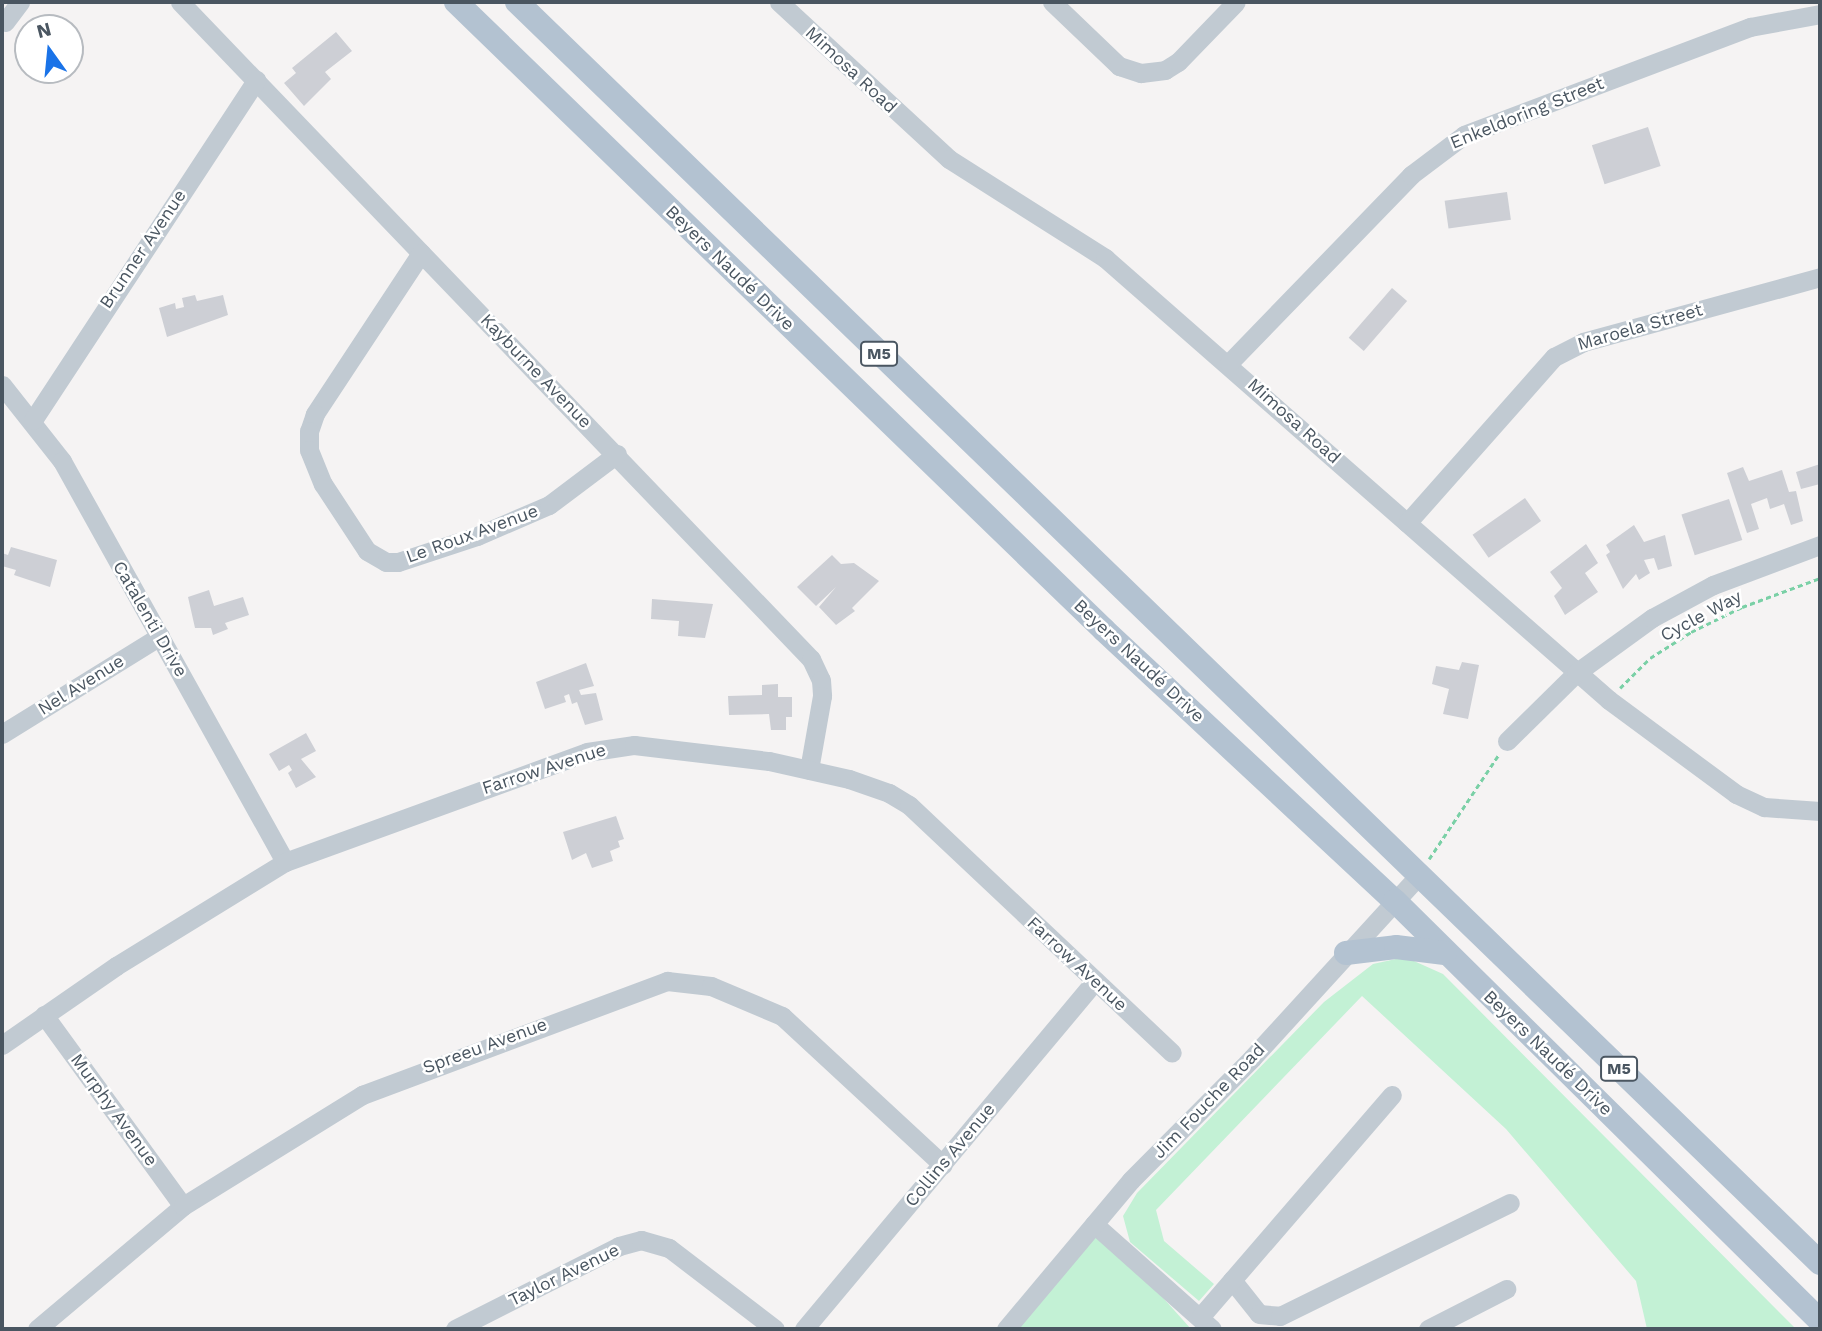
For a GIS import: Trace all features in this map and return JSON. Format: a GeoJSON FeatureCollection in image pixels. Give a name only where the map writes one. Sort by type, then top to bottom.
{"type":"FeatureCollection","features":[{"type":"Feature","properties":{"kind":"main road","name":"Beyers Naudé Drive"},"geometry":{"type":"LineString","coordinates":[[456,2],[1104,630],[1395,901],[1820,1321]]}},
{"type":"Feature","properties":{"kind":"main road","name":"Beyers Naudé Drive"},"geometry":{"type":"LineString","coordinates":[[517,2],[1417,877],[1820,1263]]}},
{"type":"Feature","properties":{"kind":"main road"},"geometry":{"type":"LineString","coordinates":[[1346,953],[1396,947],[1446,953]]}},
{"type":"Feature","properties":{"kind":"street"},"geometry":{"type":"LineString","coordinates":[[5,22],[20,2]]}},
{"type":"Feature","properties":{"kind":"street","name":"Kayburne Avenue"},"geometry":{"type":"LineString","coordinates":[[180,2],[811,659],[821,680],[822,696],[809,771]]}},
{"type":"Feature","properties":{"kind":"street","name":"Mimosa Road"},"geometry":{"type":"LineString","coordinates":[[779,2],[949,159],[1105,258],[1229,363],[1609,700],[1736,794],[1764,807],[1820,811]]}},
{"type":"Feature","properties":{"kind":"street"},"geometry":{"type":"LineString","coordinates":[[1052,2],[1119,66],[1141,73],[1165,70],[1178,62],[1236,2]]}},
{"type":"Feature","properties":{"kind":"street","name":"Enkeldoring Street"},"geometry":{"type":"LineString","coordinates":[[1229,363],[1411,175],[1455,140],[1749,27],[1820,14]]}},
{"type":"Feature","properties":{"kind":"street","name":"Brunner Avenue"},"geometry":{"type":"LineString","coordinates":[[33,419],[256,80]]}},
{"type":"Feature","properties":{"kind":"street","name":"Le Roux Avenue"},"geometry":{"type":"LineString","coordinates":[[421,253],[315,414],[309,431],[309,450],[323,484],[367,551],[375,558],[398,562],[477,536],[549,505],[617,454]]}},
{"type":"Feature","properties":{"kind":"street","name":"Maroela Street"},"geometry":{"type":"LineString","coordinates":[[1407,523],[1543,365],[1567,349],[1820,277]]}},
{"type":"Feature","properties":{"kind":"street","name":"Catalenti Drive"},"geometry":{"type":"LineString","coordinates":[[2,385],[33,419],[62,461],[285,862]]}},
{"type":"Feature","properties":{"kind":"street"},"geometry":{"type":"LineString","coordinates":[[1507,741],[1576,673],[1652,618],[1713,585],[1820,545]]}},
{"type":"Feature","properties":{"kind":"street","name":"Nel Avenue"},"geometry":{"type":"LineString","coordinates":[[2,734],[160,636]]}},
{"type":"Feature","properties":{"kind":"street","name":"Farrow Avenue"},"geometry":{"type":"LineString","coordinates":[[2,1045],[44,1015],[285,862],[613,746],[676,747],[809,771],[870,786],[909,805],[1172,1053]]}},
{"type":"Feature","properties":{"kind":"street","name":"Jim Fouche Road"},"geometry":{"type":"LineString","coordinates":[[1006,1329],[1094,1224],[1417,877]]}},
{"type":"Feature","properties":{"kind":"street","name":"Spreeu Avenue"},"geometry":{"type":"LineString","coordinates":[[37,1329],[183,1206],[385,1083],[667,981],[710,986],[782,1016],[943,1165]]}},
{"type":"Feature","properties":{"kind":"street","name":"Collins Avenue"},"geometry":{"type":"LineString","coordinates":[[804,1329],[1095,981]]}},
{"type":"Feature","properties":{"kind":"street","name":"Murphy Avenue"},"geometry":{"type":"LineString","coordinates":[[44,1015],[183,1206]]}},
{"type":"Feature","properties":{"kind":"street"},"geometry":{"type":"LineString","coordinates":[[1094,1224],[1206,1323],[1232,1280],[1392,1095]]}},
{"type":"Feature","properties":{"kind":"street"},"geometry":{"type":"LineString","coordinates":[[1232,1280],[1259,1314],[1280,1316],[1510,1203]]}},
{"type":"Feature","properties":{"kind":"street","name":"Taylor Avenue"},"geometry":{"type":"LineString","coordinates":[[455,1329],[619,1246],[641,1240],[669,1248],[775,1329]]}},
{"type":"Feature","properties":{"kind":"street"},"geometry":{"type":"LineString","coordinates":[[1428,1329],[1506,1289]]}},
{"type":"Feature","properties":{"kind":"path","name":"Cycle Way"},"geometry":{"type":"LineString","coordinates":[[1609,700],[1650,658],[1691,632],[1742,607],[1820,578]]}},
{"type":"Feature","properties":{"kind":"path"},"geometry":{"type":"LineString","coordinates":[[1417,877],[1507,741]]}},
{"type":"Feature","properties":{"kind":"green space"},"geometry":{"type":"Polygon","coordinates":[[[1405,957],[1443,974],[1796,1329],[1647,1329],[1636,1281],[1506,1129],[1362,996],[1156,1210],[1164,1241],[1214,1284],[1199,1301],[1130,1242],[1123,1216],[1137,1193],[1324,1002],[1373,964],[1405,957]]]}},
{"type":"Feature","properties":{"kind":"green space"},"geometry":{"type":"Polygon","coordinates":[[[1097,1224],[1191,1329],[1007,1329],[1097,1224]]]}},
{"type":"Feature","properties":{"kind":"building"},"geometry":{"type":"Polygon","coordinates":[[[336,32],[352,51],[325,72],[331,79],[304,106],[284,83],[296,73],[292,68],[336,32]]]}},
{"type":"Feature","properties":{"kind":"building"},"geometry":{"type":"Polygon","coordinates":[[[1648,127],[1661,166],[1605,184],[1592,145],[1648,127]]]}},
{"type":"Feature","properties":{"kind":"building"},"geometry":{"type":"Polygon","coordinates":[[[1507,192],[1511,220],[1449,228],[1445,201],[1507,192]]]}},
{"type":"Feature","properties":{"kind":"building"},"geometry":{"type":"Polygon","coordinates":[[[1392,288],[1407,301],[1364,351],[1349,338],[1392,288]]]}},
{"type":"Feature","properties":{"kind":"building"},"geometry":{"type":"Polygon","coordinates":[[[195,295],[197,301],[223,295],[228,315],[167,337],[159,308],[175,303],[176,309],[184,307],[182,298],[195,295]]]}},
{"type":"Feature","properties":{"kind":"building"},"geometry":{"type":"Polygon","coordinates":[[[1820,464],[1820,484],[1801,489],[1796,472],[1820,464]]]}},
{"type":"Feature","properties":{"kind":"building"},"geometry":{"type":"Polygon","coordinates":[[[1743,467],[1749,481],[1782,470],[1789,492],[1796,491],[1803,521],[1791,525],[1784,504],[1770,509],[1767,498],[1751,504],[1759,529],[1747,533],[1727,473],[1743,467]]]}},
{"type":"Feature","properties":{"kind":"building"},"geometry":{"type":"Polygon","coordinates":[[[1525,498],[1541,521],[1489,558],[1473,535],[1525,498]]]}},
{"type":"Feature","properties":{"kind":"building"},"geometry":{"type":"Polygon","coordinates":[[[1729,499],[1742,540],[1695,555],[1681,514],[1729,499]]]}},
{"type":"Feature","properties":{"kind":"building"},"geometry":{"type":"Polygon","coordinates":[[[1634,525],[1644,542],[1665,535],[1672,566],[1658,570],[1654,558],[1644,560],[1650,573],[1639,580],[1636,574],[1623,589],[1606,555],[1610,552],[1606,545],[1634,525]]]}},
{"type":"Feature","properties":{"kind":"building"},"geometry":{"type":"Polygon","coordinates":[[[1586,544],[1598,563],[1585,573],[1598,592],[1565,615],[1554,596],[1562,588],[1550,572],[1586,544]]]}},
{"type":"Feature","properties":{"kind":"building"},"geometry":{"type":"Polygon","coordinates":[[[11,547],[57,560],[50,587],[14,575],[16,570],[2,566],[2,553],[8,555],[11,547]]]}},
{"type":"Feature","properties":{"kind":"building"},"geometry":{"type":"Polygon","coordinates":[[[832,555],[841,564],[854,563],[879,581],[852,608],[855,611],[836,625],[819,607],[836,587],[816,606],[797,587],[832,555]]]}},
{"type":"Feature","properties":{"kind":"building"},"geometry":{"type":"Polygon","coordinates":[[[209,590],[214,606],[243,597],[249,615],[225,623],[228,629],[213,635],[211,628],[195,628],[188,597],[209,590]]]}},
{"type":"Feature","properties":{"kind":"building"},"geometry":{"type":"Polygon","coordinates":[[[652,599],[713,604],[705,638],[678,636],[679,621],[651,619],[652,599]]]}},
{"type":"Feature","properties":{"kind":"building"},"geometry":{"type":"Polygon","coordinates":[[[1462,662],[1479,665],[1468,719],[1443,714],[1449,689],[1432,684],[1436,666],[1459,670],[1462,662]]]}},
{"type":"Feature","properties":{"kind":"building"},"geometry":{"type":"Polygon","coordinates":[[[586,663],[594,686],[579,690],[581,695],[596,693],[603,720],[585,725],[577,702],[572,704],[569,694],[564,696],[566,702],[545,709],[536,682],[586,663]]]}},
{"type":"Feature","properties":{"kind":"building"},"geometry":{"type":"Polygon","coordinates":[[[778,684],[778,697],[792,697],[792,717],[786,717],[786,730],[771,730],[769,714],[729,715],[728,696],[762,695],[762,685],[778,684]]]}},
{"type":"Feature","properties":{"kind":"building"},"geometry":{"type":"Polygon","coordinates":[[[306,733],[316,751],[301,759],[316,777],[296,788],[288,773],[292,770],[289,765],[279,771],[269,754],[306,733]]]}},
{"type":"Feature","properties":{"kind":"building"},"geometry":{"type":"Polygon","coordinates":[[[616,816],[624,839],[618,841],[620,847],[610,851],[613,861],[592,868],[586,853],[572,860],[563,832],[616,816]]]}}]}
